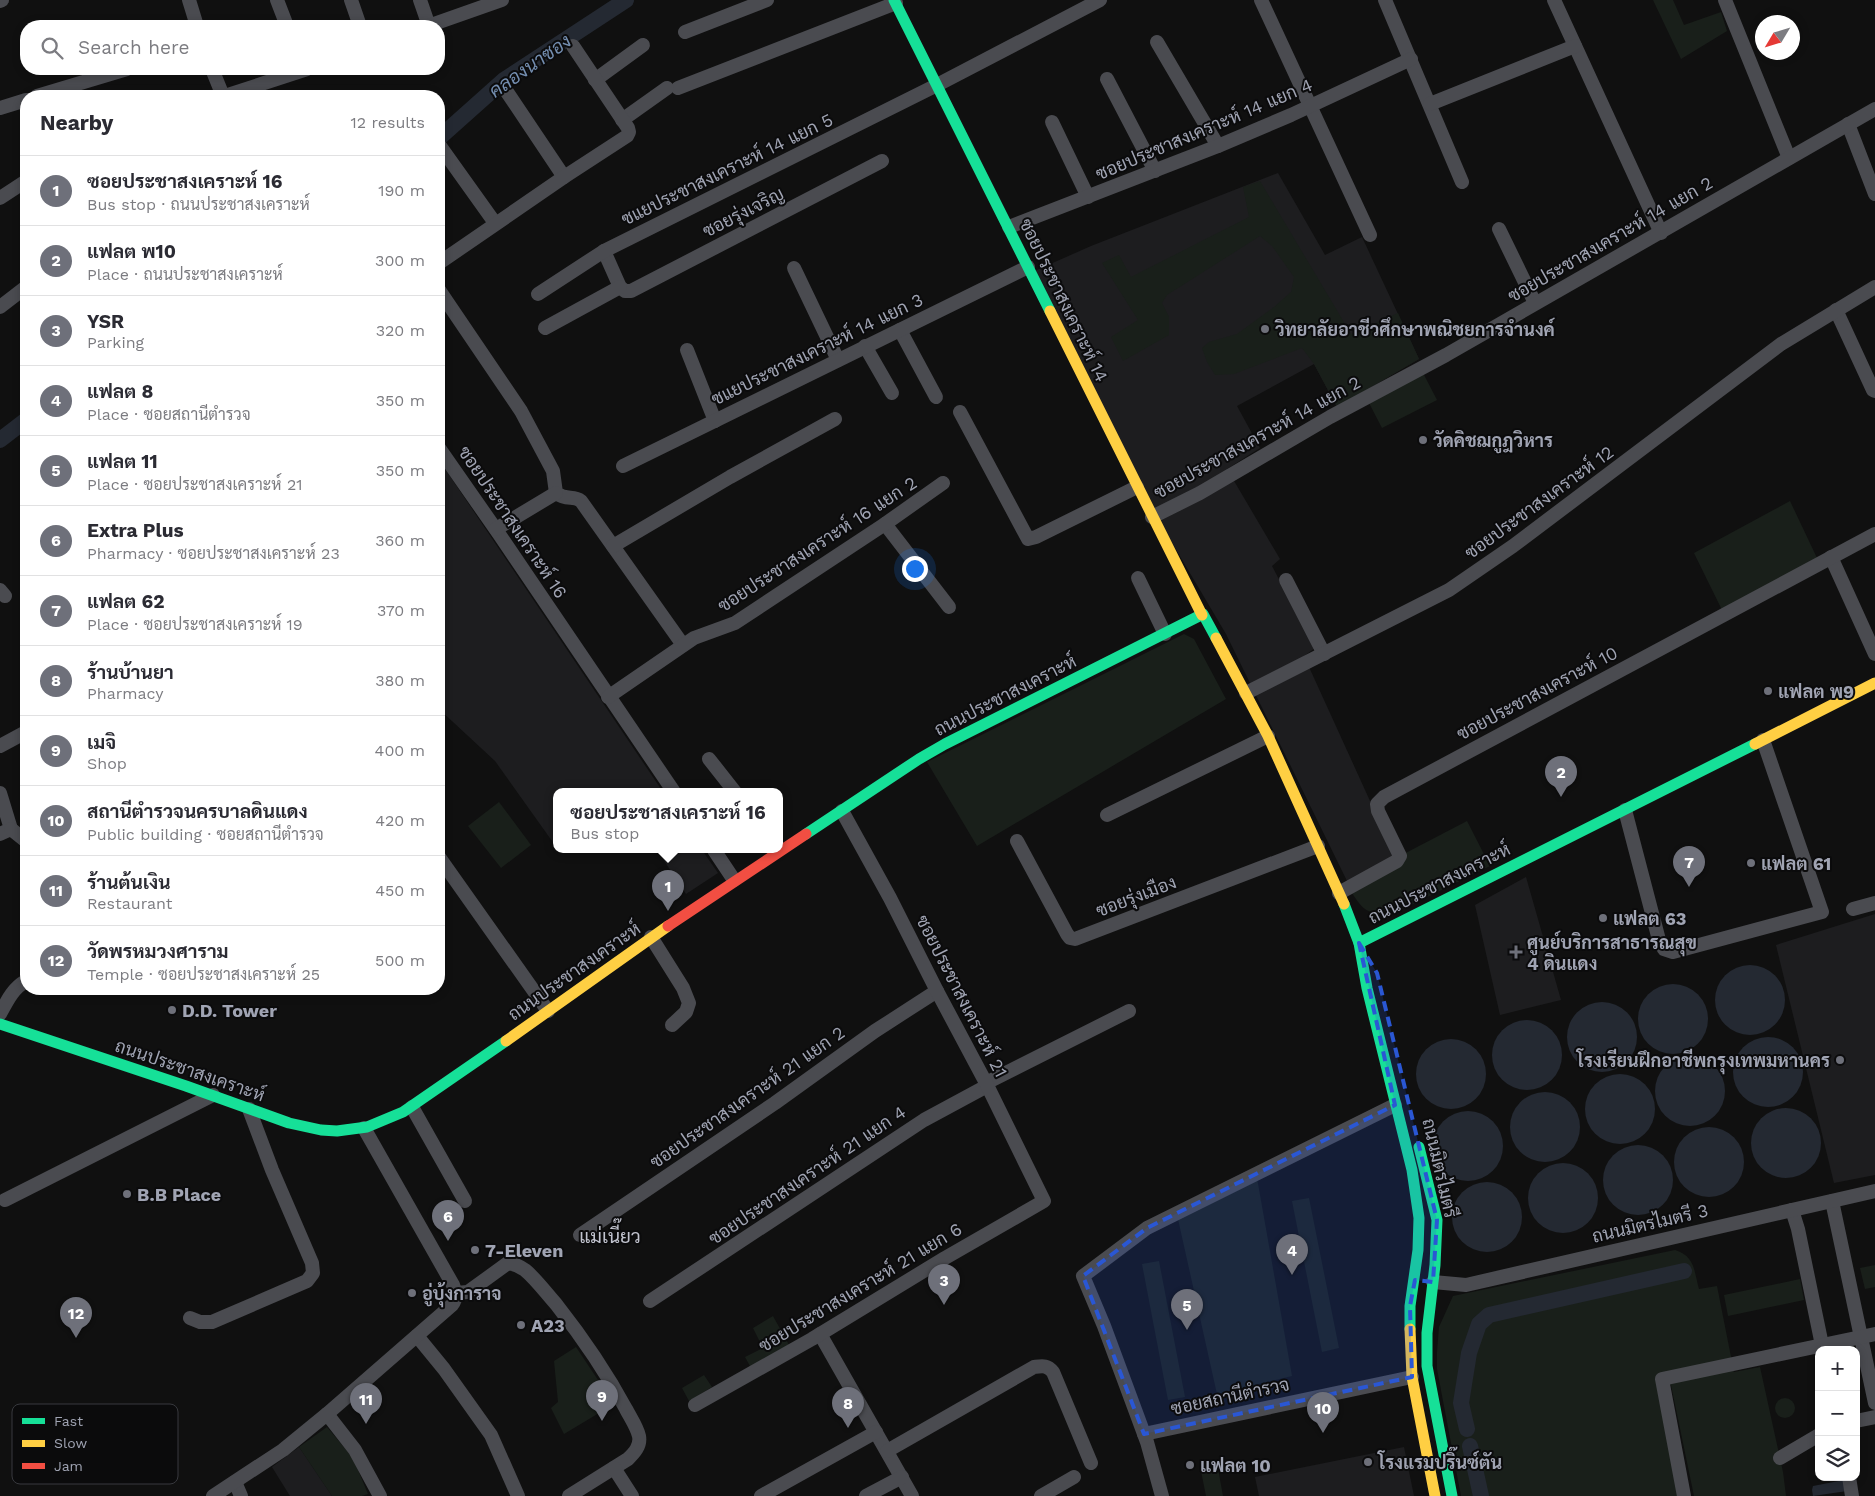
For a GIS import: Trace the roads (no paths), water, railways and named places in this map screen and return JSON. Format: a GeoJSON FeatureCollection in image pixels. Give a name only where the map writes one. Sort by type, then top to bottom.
{"type":"FeatureCollection","features":[{"type":"Feature","properties":{"kind":"main road","name":"ซอยประชาสงเคราะห์ 14"},"geometry":{"type":"LineString","coordinates":[[895,2],[1202,615]]}},
{"type":"Feature","properties":{"kind":"main road","name":"ถนนประชาสงเคราะห์"},"geometry":{"type":"LineString","coordinates":[[783,847],[945,744],[1204,614],[1268,736],[1339,893],[1359,943],[1875,683]]}},
{"type":"Feature","properties":{"kind":"main road","name":"ถนนประชาสงเคราะห์"},"geometry":{"type":"LineString","coordinates":[[0,1024],[294,1124],[314,1129],[337,1131],[364,1128],[392,1118],[412,1107],[650,937],[774,853]]}},
{"type":"Feature","properties":{"kind":"main road"},"geometry":{"type":"LineString","coordinates":[[1359,943],[1378,973]]}},
{"type":"Feature","properties":{"kind":"main road"},"geometry":{"type":"LineString","coordinates":[[1359,943],[1367,988],[1401,1103],[1419,1218],[1409,1333],[1412,1376],[1435,1496]]}},
{"type":"Feature","properties":{"kind":"main road","name":"ถนนมิตรไมตรี"},"geometry":{"type":"LineString","coordinates":[[1417,1138],[1433,1200],[1436,1220],[1435,1265],[1427,1333],[1427,1366],[1452,1496]]}},
{"type":"Feature","properties":{"kind":"main road"},"geometry":{"type":"LineString","coordinates":[[1415,1280],[1433,1282]]}},
{"type":"Feature","properties":{"kind":"street"},"geometry":{"type":"LineString","coordinates":[[190,0],[195,20]]}},
{"type":"Feature","properties":{"kind":"street"},"geometry":{"type":"LineString","coordinates":[[277,0],[285,20]]}},
{"type":"Feature","properties":{"kind":"street"},"geometry":{"type":"LineString","coordinates":[[351,0],[358,20]]}},
{"type":"Feature","properties":{"kind":"street"},"geometry":{"type":"LineString","coordinates":[[420,0],[426,20]]}},
{"type":"Feature","properties":{"kind":"street"},"geometry":{"type":"LineString","coordinates":[[685,32],[767,0]]}},
{"type":"Feature","properties":{"kind":"street","name":"ซแยประชาสงเคราะห์ 14 แยก 5"},"geometry":{"type":"LineString","coordinates":[[538,294],[604,251],[937,85],[1100,0]]}},
{"type":"Feature","properties":{"kind":"street"},"geometry":{"type":"LineString","coordinates":[[1261,0],[1370,235]]}},
{"type":"Feature","properties":{"kind":"street"},"geometry":{"type":"LineString","coordinates":[[1385,0],[1462,182]]}},
{"type":"Feature","properties":{"kind":"street"},"geometry":{"type":"LineString","coordinates":[[1554,0],[1661,233]]}},
{"type":"Feature","properties":{"kind":"street"},"geometry":{"type":"LineString","coordinates":[[1725,0],[1789,158]]}},
{"type":"Feature","properties":{"kind":"street"},"geometry":{"type":"LineString","coordinates":[[445,20],[499,1]]}},
{"type":"Feature","properties":{"kind":"street"},"geometry":{"type":"LineString","coordinates":[[622,120],[673,88],[895,2]]}},
{"type":"Feature","properties":{"kind":"street"},"geometry":{"type":"LineString","coordinates":[[1157,42],[1218,146]]}},
{"type":"Feature","properties":{"kind":"street"},"geometry":{"type":"LineString","coordinates":[[595,80],[643,45]]}},
{"type":"Feature","properties":{"kind":"street"},"geometry":{"type":"LineString","coordinates":[[445,259],[495,223],[627,136],[629,132],[622,120],[573,46]]}},
{"type":"Feature","properties":{"kind":"street"},"geometry":{"type":"LineString","coordinates":[[1430,104],[1575,46]]}},
{"type":"Feature","properties":{"kind":"street","name":"ซอยประชาสงเคราะห์ 14 แยก 4"},"geometry":{"type":"LineString","coordinates":[[1009,227],[1218,146],[1411,59]]}},
{"type":"Feature","properties":{"kind":"street"},"geometry":{"type":"LineString","coordinates":[[57,90],[107,75]]}},
{"type":"Feature","properties":{"kind":"street"},"geometry":{"type":"LineString","coordinates":[[215,75],[221,90]]}},
{"type":"Feature","properties":{"kind":"street"},"geometry":{"type":"LineString","coordinates":[[242,90],[286,75]]}},
{"type":"Feature","properties":{"kind":"street"},"geometry":{"type":"LineString","coordinates":[[1108,78],[1155,171]]}},
{"type":"Feature","properties":{"kind":"street"},"geometry":{"type":"LineString","coordinates":[[508,92],[564,177]]}},
{"type":"Feature","properties":{"kind":"street"},"geometry":{"type":"LineString","coordinates":[[0,108],[20,102]]}},
{"type":"Feature","properties":{"kind":"street","name":"ซอยประชาสงเคราะห์ 14 แยก 2"},"geometry":{"type":"LineString","coordinates":[[1152,517],[1200,492],[1330,417],[1446,355],[1875,109]]}},
{"type":"Feature","properties":{"kind":"street"},"geometry":{"type":"LineString","coordinates":[[1052,122],[1088,197]]}},
{"type":"Feature","properties":{"kind":"street"},"geometry":{"type":"LineString","coordinates":[[1848,124],[1875,194]]}},
{"type":"Feature","properties":{"kind":"street"},"geometry":{"type":"LineString","coordinates":[[445,153],[495,223]]}},
{"type":"Feature","properties":{"kind":"street","name":"ซอยรุ่งเจริญ"},"geometry":{"type":"LineString","coordinates":[[545,328],[620,287],[625,291],[631,291],[882,162]]}},
{"type":"Feature","properties":{"kind":"street"},"geometry":{"type":"LineString","coordinates":[[0,198],[20,186]]}},
{"type":"Feature","properties":{"kind":"street"},"geometry":{"type":"LineString","coordinates":[[1499,229],[1535,303]]}},
{"type":"Feature","properties":{"kind":"street"},"geometry":{"type":"LineString","coordinates":[[604,251],[620,287]]}},
{"type":"Feature","properties":{"kind":"street","name":"ซแยประชาสงเคราะห์ 14 แยก 3"},"geometry":{"type":"LineString","coordinates":[[623,466],[1028,267]]}},
{"type":"Feature","properties":{"kind":"street"},"geometry":{"type":"LineString","coordinates":[[794,268],[838,360]]}},
{"type":"Feature","properties":{"kind":"street","name":"ซอยประชาสงเคราะห์ 12"},"geometry":{"type":"LineString","coordinates":[[1246,692],[1449,590],[1513,546],[1781,344],[1875,287]]}},
{"type":"Feature","properties":{"kind":"street"},"geometry":{"type":"LineString","coordinates":[[0,307],[20,292]]}},
{"type":"Feature","properties":{"kind":"street"},"geometry":{"type":"LineString","coordinates":[[445,299],[521,411],[553,471],[556,493],[565,499],[577,498],[581,501],[683,645]]}},
{"type":"Feature","properties":{"kind":"street"},"geometry":{"type":"LineString","coordinates":[[1836,310],[1875,391]]}},
{"type":"Feature","properties":{"kind":"street"},"geometry":{"type":"LineString","coordinates":[[900,330],[936,397]]}},
{"type":"Feature","properties":{"kind":"street"},"geometry":{"type":"LineString","coordinates":[[865,346],[892,393]]}},
{"type":"Feature","properties":{"kind":"street"},"geometry":{"type":"LineString","coordinates":[[687,350],[715,420]]}},
{"type":"Feature","properties":{"kind":"street"},"geometry":{"type":"LineString","coordinates":[[960,412],[1028,539],[1036,537],[1137,487]]}},
{"type":"Feature","properties":{"kind":"street"},"geometry":{"type":"LineString","coordinates":[[612,546],[730,477],[836,419]]}},
{"type":"Feature","properties":{"kind":"street","name":"ซอยประชาสงเคราะห์ 16"},"geometry":{"type":"LineString","coordinates":[[445,457],[671,788]]}},
{"type":"Feature","properties":{"kind":"street","name":"ซอยประชาสงเคราะห์ 16 แยก 2"},"geometry":{"type":"LineString","coordinates":[[608,697],[694,638],[735,623],[885,524],[943,483]]}},
{"type":"Feature","properties":{"kind":"street"},"geometry":{"type":"LineString","coordinates":[[496,529],[556,493]]}},
{"type":"Feature","properties":{"kind":"street"},"geometry":{"type":"LineString","coordinates":[[885,524],[949,607]]}},
{"type":"Feature","properties":{"kind":"street","name":"ซอยประชาสงเคราะห์ 10"},"geometry":{"type":"LineString","coordinates":[[1339,893],[1397,861],[1400,856],[1378,811],[1377,804],[1384,797],[1875,534]]}},
{"type":"Feature","properties":{"kind":"street"},"geometry":{"type":"LineString","coordinates":[[1831,557],[1862,630],[1875,654]]}},
{"type":"Feature","properties":{"kind":"street"},"geometry":{"type":"LineString","coordinates":[[1138,578],[1165,634]]}},
{"type":"Feature","properties":{"kind":"street"},"geometry":{"type":"LineString","coordinates":[[1286,580],[1324,654]]}},
{"type":"Feature","properties":{"kind":"street"},"geometry":{"type":"LineString","coordinates":[[1862,630],[1875,622]]}},
{"type":"Feature","properties":{"kind":"street"},"geometry":{"type":"LineString","coordinates":[[0,746],[20,735]]}},
{"type":"Feature","properties":{"kind":"street"},"geometry":{"type":"LineString","coordinates":[[1107,815],[1268,736]]}},
{"type":"Feature","properties":{"kind":"street"},"geometry":{"type":"LineString","coordinates":[[1625,810],[1659,940],[1664,949],[1673,952],[1822,912],[1763,740]]}},
{"type":"Feature","properties":{"kind":"street"},"geometry":{"type":"LineString","coordinates":[[709,759],[732,788]]}},
{"type":"Feature","properties":{"kind":"street"},"geometry":{"type":"LineString","coordinates":[[0,793],[6,832],[20,838]]}},
{"type":"Feature","properties":{"kind":"street","name":"ซอยประชาสงเคราะห์ 21"},"geometry":{"type":"LineString","coordinates":[[842,811],[890,898],[987,1084],[1044,1201]]}},
{"type":"Feature","properties":{"kind":"street","name":"ซอยรุ่งเมือง"},"geometry":{"type":"LineString","coordinates":[[1017,841],[1067,934],[1070,938],[1075,939],[1318,846]]}},
{"type":"Feature","properties":{"kind":"street"},"geometry":{"type":"LineString","coordinates":[[716,853],[734,880]]}},
{"type":"Feature","properties":{"kind":"street"},"geometry":{"type":"LineString","coordinates":[[445,865],[548,1011]]}},
{"type":"Feature","properties":{"kind":"street"},"geometry":{"type":"LineString","coordinates":[[1853,909],[1875,902]]}},
{"type":"Feature","properties":{"kind":"street"},"geometry":{"type":"LineString","coordinates":[[650,937],[683,988],[689,1003],[686,1012],[672,1025]]}},
{"type":"Feature","properties":{"kind":"street"},"geometry":{"type":"LineString","coordinates":[[0,1014],[10,995],[20,985]]}},
{"type":"Feature","properties":{"kind":"street","name":"ซอยประชาสงเคราะห์ 21 แยก 2"},"geometry":{"type":"LineString","coordinates":[[580,1235],[775,1103],[875,1031],[937,991]]}},
{"type":"Feature","properties":{"kind":"street","name":"ซอยประชาสงเคราะห์ 21 แยก 4"},"geometry":{"type":"LineString","coordinates":[[650,1301],[924,1120],[987,1084],[1129,1011]]}},
{"type":"Feature","properties":{"kind":"street"},"geometry":{"type":"LineString","coordinates":[[5,1200],[213,1095]]}},
{"type":"Feature","properties":{"kind":"street"},"geometry":{"type":"LineString","coordinates":[[1162,1496],[1144,1434],[1104,1326],[1083,1276],[1147,1228],[1401,1103]]}},
{"type":"Feature","properties":{"kind":"street"},"geometry":{"type":"LineString","coordinates":[[412,1107],[465,1201]]}},
{"type":"Feature","properties":{"kind":"street"},"geometry":{"type":"LineString","coordinates":[[190,1318],[200,1322],[212,1322],[307,1281],[313,1273],[312,1263],[272,1170],[249,1109]]}},
{"type":"Feature","properties":{"kind":"street"},"geometry":{"type":"LineString","coordinates":[[213,1496],[283,1450],[452,1305],[456,1294],[364,1128]]}},
{"type":"Feature","properties":{"kind":"street","name":"ถนนมิตรไมตรี 3"},"geometry":{"type":"LineString","coordinates":[[1433,1282],[1466,1285],[1875,1191]]}},
{"type":"Feature","properties":{"kind":"street","name":"ซอยประชาสงเคราะห์ 21 แยก 6"},"geometry":{"type":"LineString","coordinates":[[695,1405],[820,1334],[945,1258],[1044,1201]]}},
{"type":"Feature","properties":{"kind":"street"},"geometry":{"type":"LineString","coordinates":[[1832,1201],[1868,1335],[1875,1403]]}},
{"type":"Feature","properties":{"kind":"street"},"geometry":{"type":"LineString","coordinates":[[1792,1210],[1798,1229],[1822,1346]]}},
{"type":"Feature","properties":{"kind":"street"},"geometry":{"type":"LineString","coordinates":[[456,1294],[468,1292],[508,1264],[525,1270],[568,1319],[605,1372],[636,1427],[639,1437],[639,1445],[636,1451],[628,1459],[569,1496]]}},
{"type":"Feature","properties":{"kind":"street"},"geometry":{"type":"LineString","coordinates":[[820,1334],[912,1496]]}},
{"type":"Feature","properties":{"kind":"street"},"geometry":{"type":"LineString","coordinates":[[1826,1346],[1868,1335]]}},
{"type":"Feature","properties":{"kind":"street"},"geometry":{"type":"LineString","coordinates":[[417,1336],[444,1369],[491,1435],[518,1496]]}},
{"type":"Feature","properties":{"kind":"street"},"geometry":{"type":"LineString","coordinates":[[1684,1496],[1662,1378],[1815,1348]]}},
{"type":"Feature","properties":{"kind":"street"},"geometry":{"type":"LineString","coordinates":[[887,1451],[1034,1367],[1043,1366],[1049,1367],[1053,1372],[1090,1463]]}},
{"type":"Feature","properties":{"kind":"street","name":"ซอยสถานีตำรวจ"},"geometry":{"type":"LineString","coordinates":[[1144,1434],[1412,1376]]}},
{"type":"Feature","properties":{"kind":"street"},"geometry":{"type":"LineString","coordinates":[[327,1414],[355,1450],[380,1496]]}},
{"type":"Feature","properties":{"kind":"street"},"geometry":{"type":"LineString","coordinates":[[1860,1420],[1875,1417]]}},
{"type":"Feature","properties":{"kind":"street"},"geometry":{"type":"LineString","coordinates":[[761,1496],[876,1432]]}},
{"type":"Feature","properties":{"kind":"street"},"geometry":{"type":"LineString","coordinates":[[1780,1458],[1817,1436]]}},
{"type":"Feature","properties":{"kind":"street"},"geometry":{"type":"LineString","coordinates":[[614,1468],[632,1496]]}},
{"type":"Feature","properties":{"kind":"street"},"geometry":{"type":"LineString","coordinates":[[866,1496],[902,1477]]}},
{"type":"Feature","properties":{"kind":"street"},"geometry":{"type":"LineString","coordinates":[[1041,1496],[1074,1477]]}},
{"type":"Feature","properties":{"kind":"street"},"geometry":{"type":"LineString","coordinates":[[1850,1481],[1852,1496]]}},
{"type":"Feature","properties":{"kind":"street"},"geometry":{"type":"LineString","coordinates":[[235,1482],[241,1496]]}},
{"type":"Feature","properties":{"kind":"waterway","name":"คลองนาซอง"},"geometry":{"type":"LineString","coordinates":[[445,133],[504,80],[626,0]]}},
{"type":"Feature","properties":{"kind":"waterway","name":"คลองนาซอง"},"geometry":{"type":"LineString","coordinates":[[0,440],[20,425]]}},
{"type":"Feature","properties":{"kind":"waterway"},"geometry":{"type":"LineString","coordinates":[[1467,1429],[1461,1403],[1469,1353],[1479,1324],[1489,1315],[1684,1271]]}},
{"type":"Feature","properties":{"kind":"waterway"},"geometry":{"type":"LineString","coordinates":[[1470,1446],[1481,1496]]}},
{"type":"Feature","properties":{"kind":"place","name":"วิทยาลัยอาชีวศึกษาพณิชยการจำนงค์"},"geometry":{"type":"Point","coordinates":[1265,329]}},
{"type":"Feature","properties":{"kind":"place","name":"วัดคิชฌกูฎวิหาร"},"geometry":{"type":"Point","coordinates":[1423,440]}},
{"type":"Feature","properties":{"kind":"place","name":"แฟลต พ9"},"geometry":{"type":"Point","coordinates":[1768,691]}},
{"type":"Feature","properties":{"kind":"place","name":"แฟลต พ10"},"geometry":{"type":"Point","coordinates":[1561,797]}},
{"type":"Feature","properties":{"kind":"place","name":"แฟลต 61"},"geometry":{"type":"Point","coordinates":[1751,863]}},
{"type":"Feature","properties":{"kind":"place","name":"แฟลต 62"},"geometry":{"type":"Point","coordinates":[1689,887]}},
{"type":"Feature","properties":{"kind":"place","name":"ซอยประชาสงเคราะห์ 16"},"geometry":{"type":"Point","coordinates":[668,911]}},
{"type":"Feature","properties":{"kind":"place","name":"แฟลต 63"},"geometry":{"type":"Point","coordinates":[1603,918]}},
{"type":"Feature","properties":{"kind":"place","name":"ศูนย์บริการสาธารณสุข 4 ดินแดง"},"geometry":{"type":"Point","coordinates":[1516,952]}},
{"type":"Feature","properties":{"kind":"place","name":"D.D. Tower"},"geometry":{"type":"Point","coordinates":[172,1010]}},
{"type":"Feature","properties":{"kind":"place","name":"โรงเรียนฝึกอาชีพกรุงเทพมหานคร"},"geometry":{"type":"Point","coordinates":[1840,1060]}},
{"type":"Feature","properties":{"kind":"place","name":"B.B Place"},"geometry":{"type":"Point","coordinates":[127,1194]}},
{"type":"Feature","properties":{"kind":"place","name":"Extra Plus"},"geometry":{"type":"Point","coordinates":[448,1241]}},
{"type":"Feature","properties":{"kind":"place","name":"7-Eleven"},"geometry":{"type":"Point","coordinates":[475,1250]}},
{"type":"Feature","properties":{"kind":"place","name":"แฟลต 8"},"geometry":{"type":"Point","coordinates":[1292,1275]}},
{"type":"Feature","properties":{"kind":"place","name":"อู่บุ้งการาจ"},"geometry":{"type":"Point","coordinates":[412,1293]}},
{"type":"Feature","properties":{"kind":"place","name":"YSR"},"geometry":{"type":"Point","coordinates":[944,1305]}},
{"type":"Feature","properties":{"kind":"place","name":"A23"},"geometry":{"type":"Point","coordinates":[521,1325]}},
{"type":"Feature","properties":{"kind":"place","name":"แฟลต 11"},"geometry":{"type":"Point","coordinates":[1187,1330]}},
{"type":"Feature","properties":{"kind":"place","name":"วัดพรหมวงศาราม"},"geometry":{"type":"Point","coordinates":[76,1338]}},
{"type":"Feature","properties":{"kind":"place","name":"เมจิ"},"geometry":{"type":"Point","coordinates":[602,1421]}},
{"type":"Feature","properties":{"kind":"place","name":"ร้านต้นเงิน"},"geometry":{"type":"Point","coordinates":[366,1424]}},
{"type":"Feature","properties":{"kind":"place","name":"ร้านบ้านยา"},"geometry":{"type":"Point","coordinates":[848,1428]}},
{"type":"Feature","properties":{"kind":"place","name":"สถานีตำรวจนครบาลดินแดง"},"geometry":{"type":"Point","coordinates":[1323,1433]}},
{"type":"Feature","properties":{"kind":"place","name":"โรงแรมปริ๊นซ์ตัน"},"geometry":{"type":"Point","coordinates":[1368,1462]}},
{"type":"Feature","properties":{"kind":"place","name":"แฟลต 10"},"geometry":{"type":"Point","coordinates":[1190,1465]}},
{"type":"Feature","properties":{"kind":"district","name":"แม่เนี๊ยว"},"geometry":{"type":"Point","coordinates":[610,1236]}}]}
